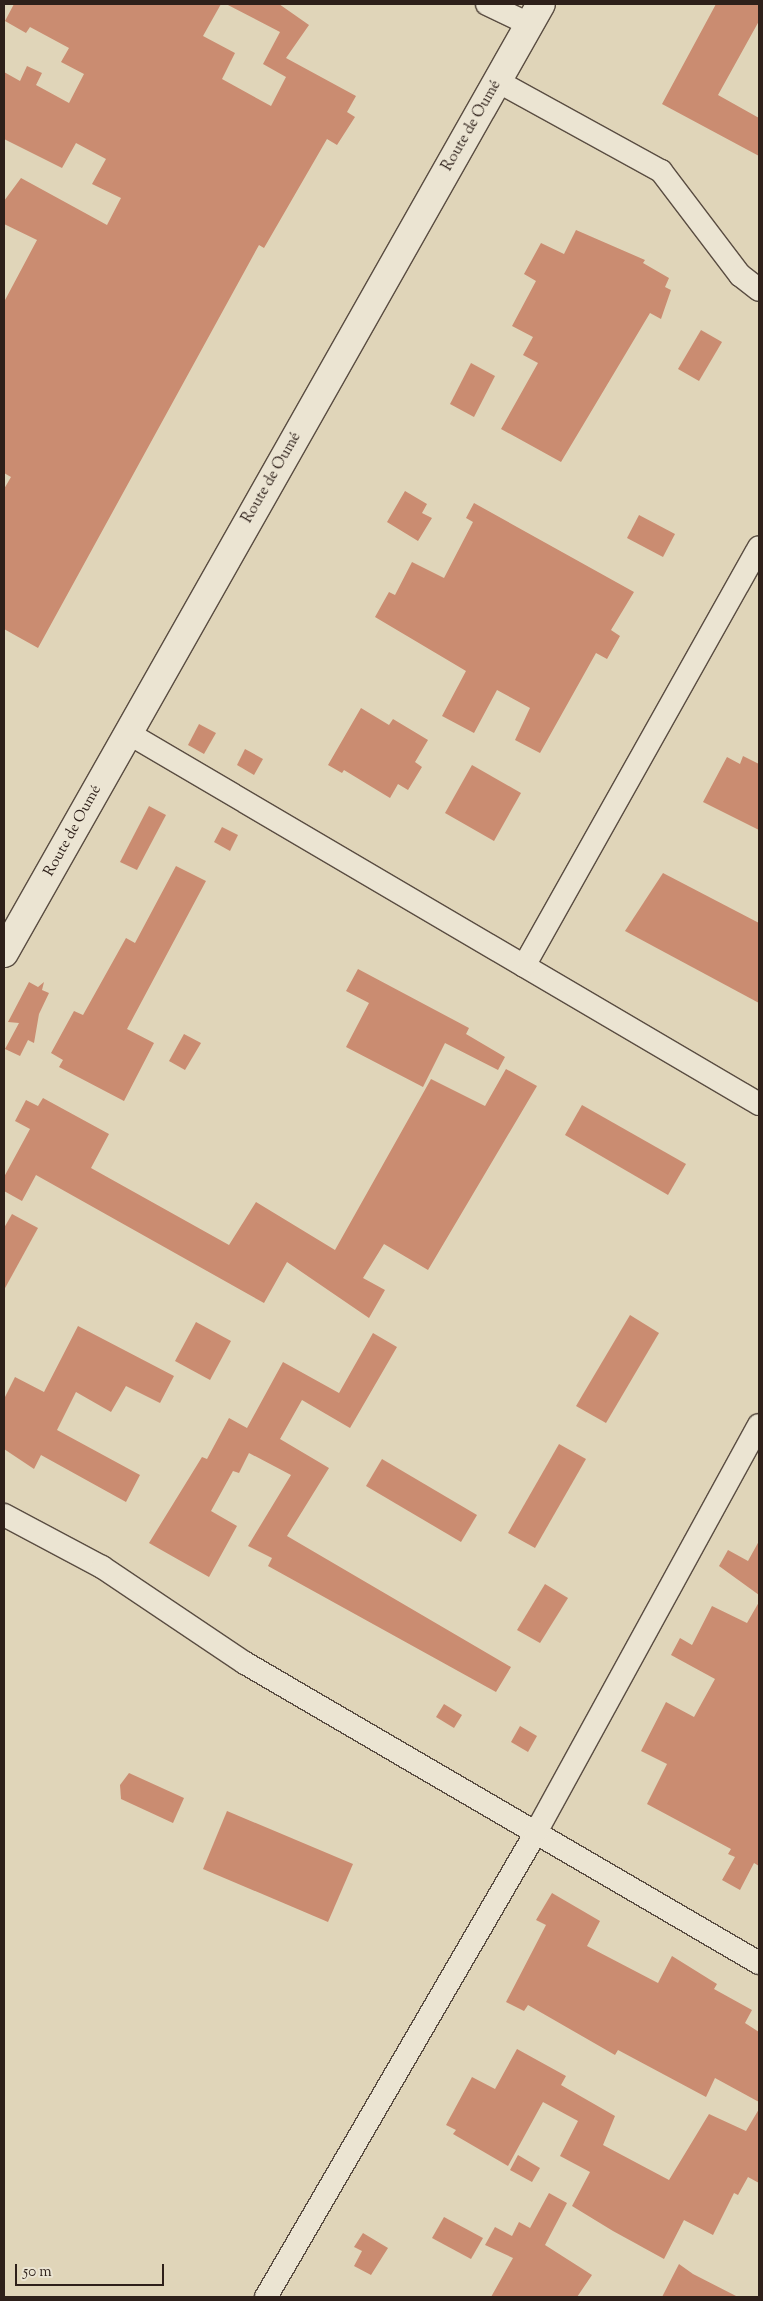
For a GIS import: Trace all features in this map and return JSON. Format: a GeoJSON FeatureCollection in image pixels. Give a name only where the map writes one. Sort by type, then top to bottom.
{"type":"FeatureCollection","features":[{"type":"Feature","properties":{"kind":"street"},"geometry":{"type":"LineString","coordinates":[[487,4],[535,14]]}},
{"type":"Feature","properties":{"kind":"street","name":"Route de Oumé"},"geometry":{"type":"LineString","coordinates":[[4,953],[535,14]]}},
{"type":"Feature","properties":{"kind":"street"},"geometry":{"type":"LineString","coordinates":[[497,81],[661,171],[740,275],[759,290]]}},
{"type":"Feature","properties":{"kind":"street"},"geometry":{"type":"LineString","coordinates":[[524,966],[759,548]]}},
{"type":"Feature","properties":{"kind":"street"},"geometry":{"type":"LineString","coordinates":[[128,733],[759,1104]]}},
{"type":"Feature","properties":{"kind":"street"},"geometry":{"type":"LineString","coordinates":[[266,2297],[535,1834],[759,1424]]}},
{"type":"Feature","properties":{"kind":"street"},"geometry":{"type":"LineString","coordinates":[[4,1514],[102,1567],[245,1663],[535,1834],[759,1963]]}},
{"type":"Feature","properties":{"kind":"building"},"geometry":{"type":"Polygon","coordinates":[[[14,4],[221,4],[203,36],[235,53],[222,79],[271,106],[286,77],[263,64],[280,32],[226,4],[279,4],[309,25],[286,58],[356,96],[347,112],[355,117],[337,145],[327,139],[264,248],[259,245],[38,648],[4,629],[4,489],[11,477],[4,473],[4,302],[37,240],[4,224],[4,201],[21,178],[107,225],[121,198],[92,184],[106,159],[76,143],[62,168],[4,139],[4,72],[20,81],[27,66],[42,73],[36,85],[69,103],[84,74],[61,62],[69,48],[30,27],[26,33],[5,21],[14,4]]]}},
{"type":"Feature","properties":{"kind":"building"},"geometry":{"type":"Polygon","coordinates":[[[716,4],[759,4],[759,21],[718,95],[759,118],[759,156],[662,104],[716,4]]]}},
{"type":"Feature","properties":{"kind":"building"},"geometry":{"type":"Polygon","coordinates":[[[576,230],[645,260],[643,263],[669,278],[665,287],[671,290],[661,319],[650,313],[561,462],[501,429],[538,363],[523,355],[533,337],[512,326],[536,281],[524,274],[541,243],[564,254],[576,230]]]}},
{"type":"Feature","properties":{"kind":"building"},"geometry":{"type":"Polygon","coordinates":[[[701,330],[722,342],[699,381],[678,369],[701,330]]]}},
{"type":"Feature","properties":{"kind":"building"},"geometry":{"type":"Polygon","coordinates":[[[471,363],[495,376],[474,417],[450,404],[471,363]]]}},
{"type":"Feature","properties":{"kind":"building"},"geometry":{"type":"Polygon","coordinates":[[[405,491],[427,504],[422,513],[432,518],[418,541],[387,522],[405,491]]]}},
{"type":"Feature","properties":{"kind":"building"},"geometry":{"type":"Polygon","coordinates":[[[474,503],[634,592],[611,630],[620,636],[607,659],[596,653],[540,753],[515,740],[530,708],[497,690],[474,733],[442,716],[466,671],[375,617],[389,592],[395,595],[412,562],[444,578],[473,522],[466,518],[474,503]]]}},
{"type":"Feature","properties":{"kind":"building"},"geometry":{"type":"Polygon","coordinates":[[[639,515],[675,534],[663,557],[627,538],[639,515]]]}},
{"type":"Feature","properties":{"kind":"building"},"geometry":{"type":"Polygon","coordinates":[[[361,708],[389,725],[393,719],[428,740],[415,762],[422,767],[408,790],[398,784],[390,798],[344,770],[342,773],[328,765],[361,708]]]}},
{"type":"Feature","properties":{"kind":"building"},"geometry":{"type":"Polygon","coordinates":[[[199,724],[216,733],[204,754],[188,745],[199,724]]]}},
{"type":"Feature","properties":{"kind":"building"},"geometry":{"type":"Polygon","coordinates":[[[245,749],[263,759],[254,775],[237,765],[245,749]]]}},
{"type":"Feature","properties":{"kind":"building"},"geometry":{"type":"Polygon","coordinates":[[[743,756],[759,764],[759,830],[703,802],[727,757],[740,764],[743,756]]]}},
{"type":"Feature","properties":{"kind":"building"},"geometry":{"type":"Polygon","coordinates":[[[472,765],[521,793],[494,841],[445,813],[472,765]]]}},
{"type":"Feature","properties":{"kind":"building"},"geometry":{"type":"Polygon","coordinates":[[[149,806],[166,815],[137,870],[120,862],[149,806]]]}},
{"type":"Feature","properties":{"kind":"building"},"geometry":{"type":"Polygon","coordinates":[[[222,827],[238,835],[230,851],[214,842],[222,827]]]}},
{"type":"Feature","properties":{"kind":"building"},"geometry":{"type":"Polygon","coordinates":[[[176,866],[206,881],[127,1029],[154,1043],[124,1101],[59,1067],[63,1060],[51,1053],[74,1011],[83,1015],[126,938],[135,943],[176,866]]]}},
{"type":"Feature","properties":{"kind":"building"},"geometry":{"type":"Polygon","coordinates":[[[663,873],[759,923],[759,1003],[625,931],[663,873]]]}},
{"type":"Feature","properties":{"kind":"building"},"geometry":{"type":"Polygon","coordinates":[[[358,969],[469,1028],[466,1034],[505,1057],[498,1070],[445,1043],[423,1087],[346,1047],[369,1003],[346,991],[358,969]]]}},
{"type":"Feature","properties":{"kind":"building"},"geometry":{"type":"Polygon","coordinates":[[[29,982],[38,987],[44,982],[42,990],[49,993],[39,1014],[34,1043],[28,1040],[20,1056],[5,1049],[19,1023],[8,1022],[29,982]]]}},
{"type":"Feature","properties":{"kind":"building"},"geometry":{"type":"Polygon","coordinates":[[[184,1034],[201,1043],[185,1070],[169,1061],[184,1034]]]}},
{"type":"Feature","properties":{"kind":"building"},"geometry":{"type":"Polygon","coordinates":[[[506,1069],[537,1086],[428,1270],[384,1244],[363,1278],[385,1290],[369,1318],[287,1262],[264,1303],[36,1175],[22,1201],[4,1191],[4,1177],[30,1129],[15,1121],[26,1100],[38,1106],[43,1098],[109,1134],[91,1168],[229,1245],[256,1202],[335,1250],[431,1079],[485,1106],[506,1069]]]}},
{"type":"Feature","properties":{"kind":"building"},"geometry":{"type":"Polygon","coordinates":[[[582,1105],[686,1164],[668,1195],[565,1135],[582,1105]]]}},
{"type":"Feature","properties":{"kind":"building"},"geometry":{"type":"Polygon","coordinates":[[[12,1214],[38,1228],[4,1290],[4,1228],[12,1214]]]}},
{"type":"Feature","properties":{"kind":"building"},"geometry":{"type":"Polygon","coordinates":[[[630,1315],[659,1333],[606,1423],[576,1406],[630,1315]]]}},
{"type":"Feature","properties":{"kind":"building"},"geometry":{"type":"Polygon","coordinates":[[[196,1322],[231,1341],[210,1380],[175,1361],[196,1322]]]}},
{"type":"Feature","properties":{"kind":"building"},"geometry":{"type":"Polygon","coordinates":[[[78,1326],[174,1376],[160,1403],[126,1386],[111,1412],[76,1392],[57,1430],[140,1475],[126,1502],[41,1455],[34,1469],[4,1449],[4,1399],[15,1377],[44,1392],[78,1326]]]}},
{"type":"Feature","properties":{"kind":"building"},"geometry":{"type":"Polygon","coordinates":[[[373,1333],[397,1347],[350,1428],[302,1400],[280,1439],[329,1468],[287,1536],[511,1667],[496,1692],[268,1566],[272,1558],[248,1546],[291,1475],[249,1453],[239,1473],[233,1471],[211,1511],[237,1526],[209,1577],[149,1543],[202,1457],[207,1459],[229,1418],[247,1428],[283,1362],[339,1393],[373,1333]]]}},
{"type":"Feature","properties":{"kind":"building"},"geometry":{"type":"Polygon","coordinates":[[[559,1444],[586,1459],[535,1548],[508,1533],[559,1444]]]}},
{"type":"Feature","properties":{"kind":"building"},"geometry":{"type":"Polygon","coordinates":[[[382,1459],[477,1515],[461,1542],[366,1486],[382,1459]]]}},
{"type":"Feature","properties":{"kind":"building"},"geometry":{"type":"Polygon","coordinates":[[[759,1541],[759,1595],[719,1566],[728,1550],[748,1561],[759,1541]]]}},
{"type":"Feature","properties":{"kind":"building"},"geometry":{"type":"Polygon","coordinates":[[[545,1584],[568,1598],[540,1643],[517,1630],[545,1584]]]}},
{"type":"Feature","properties":{"kind":"building"},"geometry":{"type":"Polygon","coordinates":[[[759,1602],[759,1866],[754,1863],[740,1890],[722,1880],[735,1857],[728,1854],[731,1849],[647,1804],[667,1764],[641,1751],[666,1702],[694,1717],[715,1679],[671,1655],[680,1638],[692,1645],[712,1606],[747,1623],[759,1602]]]}},
{"type":"Feature","properties":{"kind":"building"},"geometry":{"type":"Polygon","coordinates":[[[444,1704],[462,1715],[454,1728],[436,1717],[444,1704]]]}},
{"type":"Feature","properties":{"kind":"building"},"geometry":{"type":"Polygon","coordinates":[[[520,1726],[537,1736],[528,1752],[511,1742],[520,1726]]]}},
{"type":"Feature","properties":{"kind":"building"},"geometry":{"type":"Polygon","coordinates":[[[129,1773],[184,1798],[173,1823],[121,1799],[120,1785],[129,1773]]]}},
{"type":"Feature","properties":{"kind":"building"},"geometry":{"type":"Polygon","coordinates":[[[227,1811],[353,1864],[328,1922],[203,1869],[227,1811]]]}},
{"type":"Feature","properties":{"kind":"building"},"geometry":{"type":"Polygon","coordinates":[[[552,1893],[600,1921],[587,1946],[658,1983],[672,1956],[717,1984],[714,1989],[752,2010],[745,2023],[759,2032],[759,2102],[715,2078],[706,2097],[618,2050],[615,2055],[528,2005],[524,2011],[506,2002],[546,1925],[536,1920],[552,1893]]]}},
{"type":"Feature","properties":{"kind":"building"},"geometry":{"type":"Polygon","coordinates":[[[517,2049],[566,2076],[561,2085],[615,2116],[603,2145],[669,2180],[709,2114],[746,2131],[759,2109],[759,2183],[748,2177],[738,2195],[734,2193],[713,2235],[684,2220],[664,2259],[613,2231],[572,2206],[590,2172],[560,2156],[578,2121],[543,2102],[508,2166],[453,2134],[456,2130],[446,2125],[472,2077],[495,2089],[517,2049]]]}},
{"type":"Feature","properties":{"kind":"building"},"geometry":{"type":"Polygon","coordinates":[[[518,2155],[540,2168],[532,2182],[510,2170],[518,2155]]]}},
{"type":"Feature","properties":{"kind":"building"},"geometry":{"type":"Polygon","coordinates":[[[549,2193],[567,2203],[545,2245],[592,2275],[577,2297],[491,2297],[513,2258],[485,2245],[495,2227],[512,2236],[519,2222],[530,2228],[549,2193]]]}},
{"type":"Feature","properties":{"kind":"building"},"geometry":{"type":"Polygon","coordinates":[[[444,2217],[483,2238],[471,2259],[432,2238],[444,2217]]]}},
{"type":"Feature","properties":{"kind":"building"},"geometry":{"type":"Polygon","coordinates":[[[363,2233],[388,2248],[371,2275],[354,2266],[362,2251],[354,2247],[363,2233]]]}},
{"type":"Feature","properties":{"kind":"building"},"geometry":{"type":"Polygon","coordinates":[[[679,2264],[693,2274],[738,2297],[662,2297],[679,2264]]]}}]}
